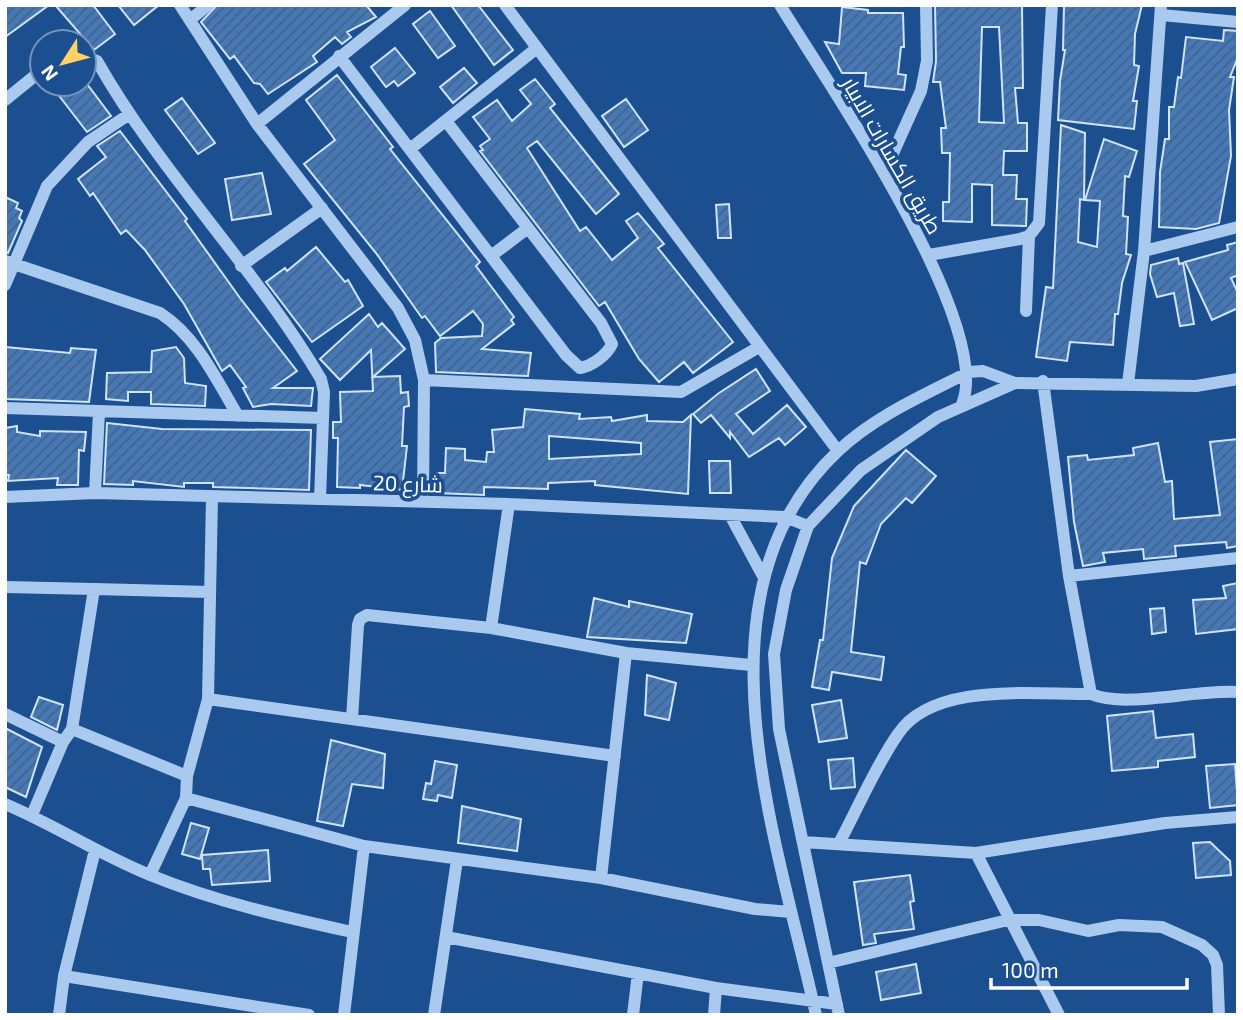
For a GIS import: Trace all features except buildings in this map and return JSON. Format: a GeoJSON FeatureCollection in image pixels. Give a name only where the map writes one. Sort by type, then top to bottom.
{"type":"FeatureCollection","features":[{"type":"Feature","properties":{"kind":"street"},"geometry":{"type":"LineString","coordinates":[[180,5],[257,124],[398,308],[415,340],[424,380],[423,502]]}},
{"type":"Feature","properties":{"kind":"street"},"geometry":{"type":"LineString","coordinates":[[190,20],[208,5]]}},
{"type":"Feature","properties":{"kind":"street"},"geometry":{"type":"LineString","coordinates":[[257,124],[405,5]]}},
{"type":"Feature","properties":{"kind":"street"},"geometry":{"type":"LineString","coordinates":[[505,5],[838,451]]}},
{"type":"Feature","properties":{"kind":"street","name":"طريق الكسارات الابيار"},"geometry":{"type":"LineString","coordinates":[[780,5],[885,171],[929,255],[947,301],[969,372]]}},
{"type":"Feature","properties":{"kind":"street"},"geometry":{"type":"LineString","coordinates":[[885,171],[921,91],[927,61],[926,5]]}},
{"type":"Feature","properties":{"kind":"street"},"geometry":{"type":"LineString","coordinates":[[1026,311],[1029,236],[1039,223],[1052,5]]}},
{"type":"Feature","properties":{"kind":"street"},"geometry":{"type":"LineString","coordinates":[[1128,384],[1144,251],[1161,10],[1238,22]]}},
{"type":"Feature","properties":{"kind":"street"},"geometry":{"type":"LineString","coordinates":[[410,149],[537,48]]}},
{"type":"Feature","properties":{"kind":"street"},"geometry":{"type":"LineString","coordinates":[[339,56],[573,364],[580,368],[587,367],[609,350],[612,344],[601,323],[446,121]]}},
{"type":"Feature","properties":{"kind":"street"},"geometry":{"type":"LineString","coordinates":[[98,63],[128,115],[241,266],[321,379],[323,418],[320,499]]}},
{"type":"Feature","properties":{"kind":"street"},"geometry":{"type":"LineString","coordinates":[[5,100],[28,81]]}},
{"type":"Feature","properties":{"kind":"street"},"geometry":{"type":"LineString","coordinates":[[5,285],[10,264],[47,186],[88,142],[128,115]]}},
{"type":"Feature","properties":{"kind":"street"},"geometry":{"type":"LineString","coordinates":[[241,266],[322,208]]}},
{"type":"Feature","properties":{"kind":"street"},"geometry":{"type":"LineString","coordinates":[[1144,251],[1238,227]]}},
{"type":"Feature","properties":{"kind":"street"},"geometry":{"type":"LineString","coordinates":[[491,256],[528,228]]}},
{"type":"Feature","properties":{"kind":"street"},"geometry":{"type":"LineString","coordinates":[[929,255],[1029,236]]}},
{"type":"Feature","properties":{"kind":"street"},"geometry":{"type":"LineString","coordinates":[[10,264],[160,313],[189,336],[238,416]]}},
{"type":"Feature","properties":{"kind":"street"},"geometry":{"type":"LineString","coordinates":[[424,380],[681,392],[759,347]]}},
{"type":"Feature","properties":{"kind":"street"},"geometry":{"type":"LineString","coordinates":[[816,1015],[790,912],[760,755],[751,665],[764,578],[785,517],[838,451],[888,414],[969,372],[983,372],[1015,383]]}},
{"type":"Feature","properties":{"kind":"street"},"geometry":{"type":"LineString","coordinates":[[962,404],[969,372]]}},
{"type":"Feature","properties":{"kind":"street"},"geometry":{"type":"LineString","coordinates":[[838,1009],[779,729],[774,654],[786,590],[808,526],[861,470],[962,404],[1015,383],[1043,381],[1196,386],[1238,379]]}},
{"type":"Feature","properties":{"kind":"street"},"geometry":{"type":"LineString","coordinates":[[1043,381],[1069,576],[1091,694]]}},
{"type":"Feature","properties":{"kind":"street"},"geometry":{"type":"LineString","coordinates":[[5,408],[323,418]]}},
{"type":"Feature","properties":{"kind":"street"},"geometry":{"type":"LineString","coordinates":[[95,493],[99,412]]}},
{"type":"Feature","properties":{"kind":"street","name":"شارع 20"},"geometry":{"type":"LineString","coordinates":[[5,497],[95,493],[509,504],[785,517],[808,526]]}},
{"type":"Feature","properties":{"kind":"street"},"geometry":{"type":"LineString","coordinates":[[150,876],[186,798],[187,776],[208,699],[212,497]]}},
{"type":"Feature","properties":{"kind":"street"},"geometry":{"type":"LineString","coordinates":[[491,628],[509,504]]}},
{"type":"Feature","properties":{"kind":"street"},"geometry":{"type":"LineString","coordinates":[[730,514],[764,578]]}},
{"type":"Feature","properties":{"kind":"street"},"geometry":{"type":"LineString","coordinates":[[1069,576],[1238,558]]}},
{"type":"Feature","properties":{"kind":"street"},"geometry":{"type":"LineString","coordinates":[[5,587],[210,592]]}},
{"type":"Feature","properties":{"kind":"street"},"geometry":{"type":"LineString","coordinates":[[32,816],[63,742],[72,729],[94,589]]}},
{"type":"Feature","properties":{"kind":"street"},"geometry":{"type":"LineString","coordinates":[[352,719],[360,619],[367,615],[491,628],[626,653],[751,665]]}},
{"type":"Feature","properties":{"kind":"street"},"geometry":{"type":"LineString","coordinates":[[601,878],[626,653]]}},
{"type":"Feature","properties":{"kind":"street"},"geometry":{"type":"LineString","coordinates":[[839,844],[899,732],[930,706],[964,695],[1091,694],[1110,701],[1217,691],[1238,692]]}},
{"type":"Feature","properties":{"kind":"street"},"geometry":{"type":"LineString","coordinates":[[208,699],[615,756]]}},
{"type":"Feature","properties":{"kind":"street"},"geometry":{"type":"LineString","coordinates":[[5,714],[63,742]]}},
{"type":"Feature","properties":{"kind":"street"},"geometry":{"type":"LineString","coordinates":[[72,729],[187,776]]}},
{"type":"Feature","properties":{"kind":"street"},"geometry":{"type":"LineString","coordinates":[[186,798],[364,846],[601,878],[755,909],[790,912]]}},
{"type":"Feature","properties":{"kind":"street"},"geometry":{"type":"LineString","coordinates":[[5,804],[150,876],[239,907],[352,932]]}},
{"type":"Feature","properties":{"kind":"street"},"geometry":{"type":"LineString","coordinates":[[803,842],[976,853],[1165,823],[1238,817]]}},
{"type":"Feature","properties":{"kind":"street"},"geometry":{"type":"LineString","coordinates":[[344,1015],[364,846]]}},
{"type":"Feature","properties":{"kind":"street"},"geometry":{"type":"LineString","coordinates":[[58,1015],[64,976],[95,850]]}},
{"type":"Feature","properties":{"kind":"street"},"geometry":{"type":"LineString","coordinates":[[976,853],[1059,1015]]}},
{"type":"Feature","properties":{"kind":"street"},"geometry":{"type":"LineString","coordinates":[[434,1015],[457,860]]}},
{"type":"Feature","properties":{"kind":"street"},"geometry":{"type":"LineString","coordinates":[[828,963],[1008,920],[1039,920],[1088,931],[1119,925],[1162,927],[1202,945],[1213,955],[1217,965],[1219,1015]]}},
{"type":"Feature","properties":{"kind":"street"},"geometry":{"type":"LineString","coordinates":[[446,937],[716,988],[813,1000],[838,1009]]}},
{"type":"Feature","properties":{"kind":"street"},"geometry":{"type":"LineString","coordinates":[[633,1015],[638,973]]}},
{"type":"Feature","properties":{"kind":"street"},"geometry":{"type":"LineString","coordinates":[[64,976],[309,1015]]}},
{"type":"Feature","properties":{"kind":"street"},"geometry":{"type":"LineString","coordinates":[[714,1015],[716,988]]}}]}
